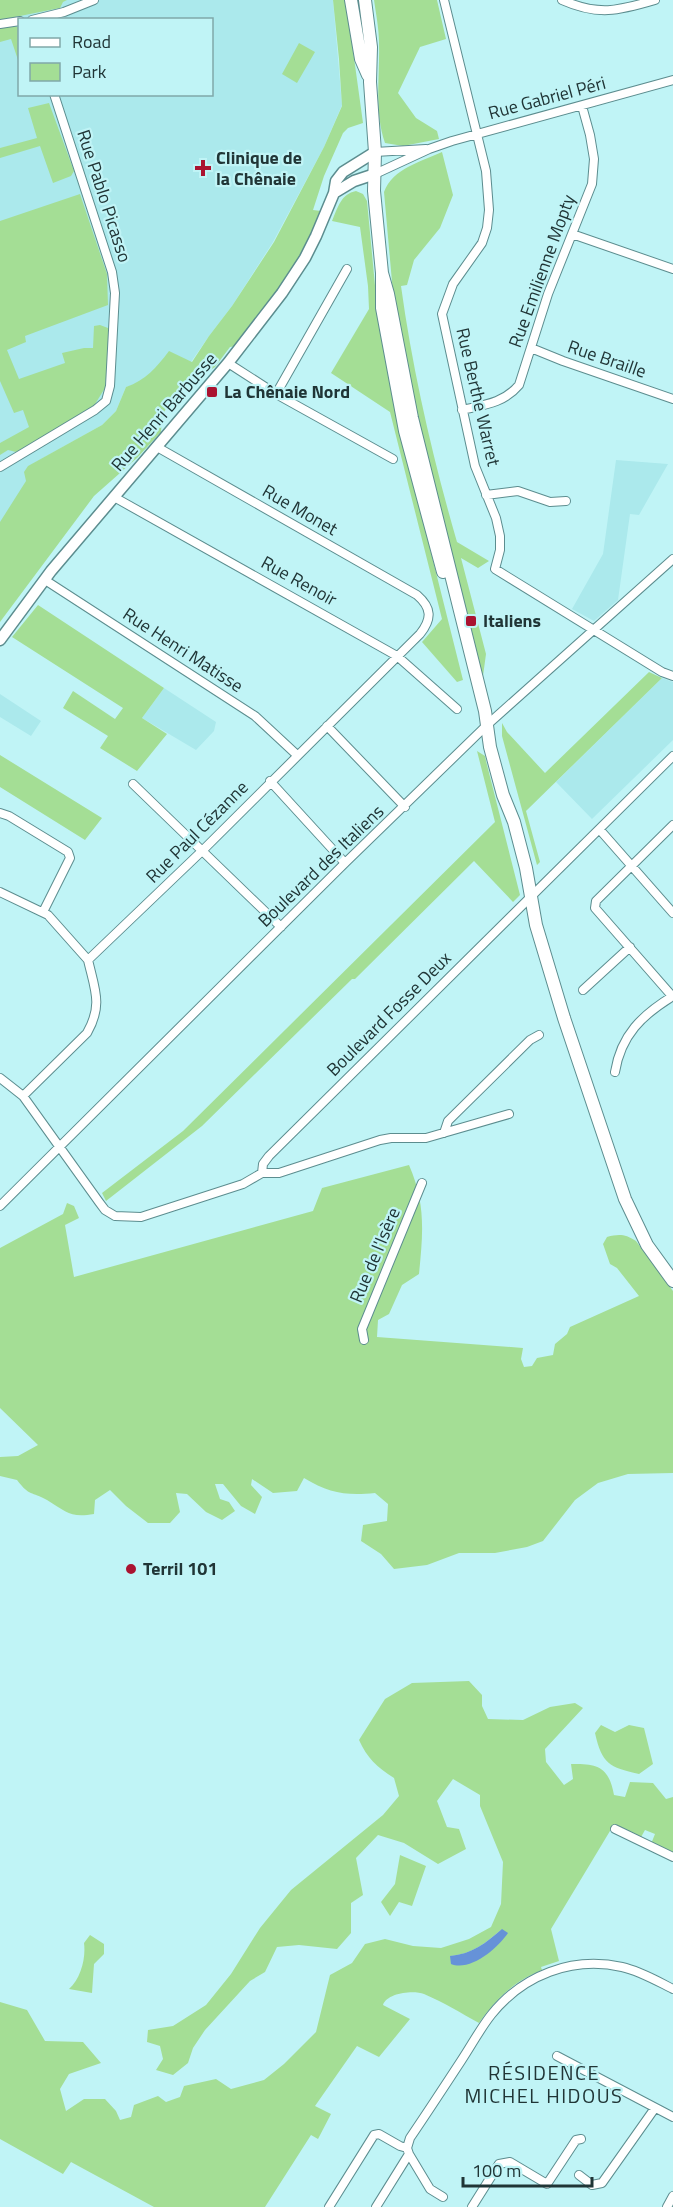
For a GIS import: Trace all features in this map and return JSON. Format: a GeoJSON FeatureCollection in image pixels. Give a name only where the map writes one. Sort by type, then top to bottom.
{"type":"FeatureCollection","features":[{"type":"Feature","properties":{"kind":"main road"},"geometry":{"type":"LineString","coordinates":[[351,0],[361,58],[370,82]]}},
{"type":"Feature","properties":{"kind":"main road"},"geometry":{"type":"LineString","coordinates":[[364,0],[371,47],[370,82],[375,152],[374,191],[382,273],[412,418],[485,708],[490,747],[503,795],[514,822],[532,896],[536,925],[564,1018],[625,1199],[647,1245],[673,1281]]}},
{"type":"Feature","properties":{"kind":"street"},"geometry":{"type":"LineString","coordinates":[[40,18],[64,12],[94,0]]}},
{"type":"Feature","properties":{"kind":"street"},"geometry":{"type":"LineString","coordinates":[[444,0],[476,134]]}},
{"type":"Feature","properties":{"kind":"street"},"geometry":{"type":"LineString","coordinates":[[562,0],[579,8],[606,12],[655,0]]}},
{"type":"Feature","properties":{"kind":"street"},"geometry":{"type":"LineString","coordinates":[[0,24],[18,21]]}},
{"type":"Feature","properties":{"kind":"street","name":"Rue Gabriel Péri"},"geometry":{"type":"LineString","coordinates":[[375,174],[429,149],[476,134],[673,80]]}},
{"type":"Feature","properties":{"kind":"street","name":"Rue Pablo Picasso"},"geometry":{"type":"LineString","coordinates":[[0,467],[95,410],[106,401],[110,387],[115,293],[112,272],[55,96]]}},
{"type":"Feature","properties":{"kind":"street","name":"Rue Emilienne Mopty"},"geometry":{"type":"LineString","coordinates":[[462,410],[510,396],[519,385],[548,294],[592,184],[594,159],[582,106]]}},
{"type":"Feature","properties":{"kind":"street","name":"Rue Berthe Warret"},"geometry":{"type":"LineString","coordinates":[[476,134],[487,182],[488,228],[482,243],[453,284],[442,314],[475,466],[496,518],[500,536],[500,550],[495,569],[594,630]]}},
{"type":"Feature","properties":{"kind":"street","name":"Rue Gabriel Péri"},"geometry":{"type":"LineString","coordinates":[[375,152],[429,149]]}},
{"type":"Feature","properties":{"kind":"street","name":"Rue Henri Barbusse"},"geometry":{"type":"LineString","coordinates":[[0,640],[45,580],[228,363],[294,276],[316,236],[334,193],[336,181],[343,172],[375,152]]}},
{"type":"Feature","properties":{"kind":"street"},"geometry":{"type":"LineString","coordinates":[[334,193],[354,181],[375,174]]}},
{"type":"Feature","properties":{"kind":"street"},"geometry":{"type":"LineString","coordinates":[[572,234],[673,269]]}},
{"type":"Feature","properties":{"kind":"street"},"geometry":{"type":"LineString","coordinates":[[276,393],[347,269]]}},
{"type":"Feature","properties":{"kind":"street","name":"Rue Braille"},"geometry":{"type":"LineString","coordinates":[[531,348],[673,399]]}},
{"type":"Feature","properties":{"kind":"street"},"geometry":{"type":"LineString","coordinates":[[228,363],[393,459]]}},
{"type":"Feature","properties":{"kind":"street","name":"Rue Monet"},"geometry":{"type":"LineString","coordinates":[[158,447],[426,602]]}},
{"type":"Feature","properties":{"kind":"street"},"geometry":{"type":"LineString","coordinates":[[486,495],[518,491],[550,502],[566,501]]}},
{"type":"Feature","properties":{"kind":"street","name":"Rue Renoir"},"geometry":{"type":"LineString","coordinates":[[114,497],[398,656],[457,709]]}},
{"type":"Feature","properties":{"kind":"street","name":"Boulevard des Italiens"},"geometry":{"type":"LineString","coordinates":[[0,1206],[487,725],[673,559]]}},
{"type":"Feature","properties":{"kind":"street","name":"Rue Henri Matisse"},"geometry":{"type":"LineString","coordinates":[[45,580],[255,716],[297,755]]}},
{"type":"Feature","properties":{"kind":"street","name":"Rue Paul Cézanne"},"geometry":{"type":"LineString","coordinates":[[88,960],[203,850],[427,626],[429,615],[426,602]]}},
{"type":"Feature","properties":{"kind":"street"},"geometry":{"type":"LineString","coordinates":[[594,630],[662,672],[673,676]]}},
{"type":"Feature","properties":{"kind":"street"},"geometry":{"type":"LineString","coordinates":[[327,726],[405,807]]}},
{"type":"Feature","properties":{"kind":"street","name":"Boulevard Fosse Deux"},"geometry":{"type":"LineString","coordinates":[[262,1173],[262,1164],[269,1156],[673,756]]}},
{"type":"Feature","properties":{"kind":"street"},"geometry":{"type":"LineString","coordinates":[[270,781],[345,863]]}},
{"type":"Feature","properties":{"kind":"street"},"geometry":{"type":"LineString","coordinates":[[133,784],[281,927]]}},
{"type":"Feature","properties":{"kind":"street"},"geometry":{"type":"LineString","coordinates":[[0,813],[9,816],[68,852],[70,858],[43,912]]}},
{"type":"Feature","properties":{"kind":"street"},"geometry":{"type":"LineString","coordinates":[[615,1072],[618,1057],[638,1023],[651,1010],[673,996],[595,908],[596,901],[672,827]]}},
{"type":"Feature","properties":{"kind":"street"},"geometry":{"type":"LineString","coordinates":[[600,830],[673,914]]}},
{"type":"Feature","properties":{"kind":"street"},"geometry":{"type":"LineString","coordinates":[[0,892],[48,915],[88,960],[97,998],[97,1011],[87,1033],[23,1096]]}},
{"type":"Feature","properties":{"kind":"street"},"geometry":{"type":"LineString","coordinates":[[583,990],[630,947]]}},
{"type":"Feature","properties":{"kind":"street"},"geometry":{"type":"LineString","coordinates":[[444,1133],[448,1121],[530,1040],[539,1035]]}},
{"type":"Feature","properties":{"kind":"street"},"geometry":{"type":"LineString","coordinates":[[0,1078],[23,1096],[105,1210],[115,1216],[141,1216],[243,1184],[262,1173],[279,1173],[380,1140],[422,1138],[509,1114]]}},
{"type":"Feature","properties":{"kind":"street","name":"Rue de l'Isère"},"geometry":{"type":"LineString","coordinates":[[364,1340],[362,1329],[422,1183]]}},
{"type":"Feature","properties":{"kind":"street"},"geometry":{"type":"LineString","coordinates":[[615,1829],[673,1857]]}},
{"type":"Feature","properties":{"kind":"street"},"geometry":{"type":"LineString","coordinates":[[376,2207],[408,2151],[410,2139],[489,2017],[511,1994],[531,1980],[554,1970],[584,1964],[624,1967],[673,1989]]}},
{"type":"Feature","properties":{"kind":"street"},"geometry":{"type":"LineString","coordinates":[[556,2056],[673,2117]]}},
{"type":"Feature","properties":{"kind":"street"},"geometry":{"type":"LineString","coordinates":[[579,2175],[592,2185],[602,2183],[655,2108]]}},
{"type":"Feature","properties":{"kind":"street"},"geometry":{"type":"LineString","coordinates":[[329,2207],[374,2135],[379,2134],[408,2151],[430,2189],[443,2197]]}},
{"type":"Feature","properties":{"kind":"street"},"geometry":{"type":"LineString","coordinates":[[472,2207],[499,2164],[510,2162],[547,2184],[576,2140],[581,2139]]}},
{"type":"Feature","properties":{"kind":"street"},"geometry":{"type":"LineString","coordinates":[[667,2207],[673,2196]]}},
{"type":"Feature","properties":{"kind":"shaded area"},"geometry":{"type":"Polygon","coordinates":[[[0,0],[333,0],[342,105],[324,147],[273,242],[232,306],[191,362],[169,352],[153,372],[136,384],[126,387],[116,411],[102,425],[34,463],[0,543],[0,0]]]}},
{"type":"Feature","properties":{"kind":"shaded area"},"geometry":{"type":"Polygon","coordinates":[[[616,460],[668,464],[639,515],[630,514],[618,600],[594,621],[572,609],[603,554],[616,460]]]}},
{"type":"Feature","properties":{"kind":"shaded area"},"geometry":{"type":"Polygon","coordinates":[[[662,678],[673,682],[673,740],[592,819],[556,782],[662,678]]]}},
{"type":"Feature","properties":{"kind":"shaded area"},"geometry":{"type":"Polygon","coordinates":[[[164,688],[216,722],[214,731],[196,750],[142,718],[164,688]]]}},
{"type":"Feature","properties":{"kind":"shaded area"},"geometry":{"type":"Polygon","coordinates":[[[0,694],[41,721],[31,736],[0,717],[0,694]]]}},
{"type":"Feature","properties":{"kind":"green space"},"geometry":{"type":"Polygon","coordinates":[[[0,0],[67,0],[60,8],[0,20],[0,0]]]}},
{"type":"Feature","properties":{"kind":"green space"},"geometry":{"type":"Polygon","coordinates":[[[333,0],[346,0],[363,123],[348,128],[343,133],[324,176],[313,210],[321,211],[305,248],[284,282],[236,346],[230,347],[215,367],[172,396],[162,417],[161,432],[137,458],[94,496],[0,622],[0,522],[26,481],[24,472],[28,466],[102,425],[116,411],[126,387],[150,373],[169,351],[192,362],[274,242],[324,147],[342,106],[333,0]]]}},
{"type":"Feature","properties":{"kind":"green space"},"geometry":{"type":"Polygon","coordinates":[[[374,0],[437,0],[446,39],[420,47],[398,93],[416,118],[437,131],[439,139],[403,146],[385,143],[379,106],[379,38],[374,0]]]}},
{"type":"Feature","properties":{"kind":"green space"},"geometry":{"type":"Polygon","coordinates":[[[18,27],[18,60],[11,39],[0,42],[0,28],[18,27]]]}},
{"type":"Feature","properties":{"kind":"green space"},"geometry":{"type":"Polygon","coordinates":[[[299,43],[315,52],[297,83],[282,74],[299,43]]]}},
{"type":"Feature","properties":{"kind":"green space"},"geometry":{"type":"Polygon","coordinates":[[[49,103],[74,171],[71,176],[53,183],[40,146],[0,158],[0,148],[37,138],[28,108],[49,103]]]}},
{"type":"Feature","properties":{"kind":"green space"},"geometry":{"type":"Polygon","coordinates":[[[442,152],[453,195],[440,228],[414,260],[407,285],[401,286],[424,416],[457,542],[489,561],[478,568],[461,558],[486,654],[483,676],[424,447],[393,293],[384,192],[388,184],[401,171],[442,152]]]}},
{"type":"Feature","properties":{"kind":"green space"},"geometry":{"type":"Polygon","coordinates":[[[356,191],[363,194],[367,201],[376,296],[406,453],[463,680],[457,682],[422,642],[442,619],[390,412],[331,373],[369,309],[360,227],[332,221],[343,198],[356,191]]]}},
{"type":"Feature","properties":{"kind":"green space"},"geometry":{"type":"Polygon","coordinates":[[[80,194],[107,274],[108,305],[25,336],[26,342],[7,350],[19,379],[65,363],[62,353],[93,348],[94,326],[100,325],[108,328],[110,336],[105,388],[92,409],[16,452],[8,450],[0,455],[0,443],[29,427],[23,410],[14,413],[0,381],[0,221],[80,194]]]}},
{"type":"Feature","properties":{"kind":"green space"},"geometry":{"type":"Polygon","coordinates":[[[38,605],[164,688],[142,718],[167,734],[137,771],[100,748],[108,736],[63,708],[73,691],[115,719],[123,708],[12,637],[38,605]]]}},
{"type":"Feature","properties":{"kind":"green space"},"geometry":{"type":"Polygon","coordinates":[[[649,672],[662,678],[526,811],[540,862],[537,865],[502,736],[502,723],[507,732],[545,773],[649,672]]]}},
{"type":"Feature","properties":{"kind":"green space"},"geometry":{"type":"Polygon","coordinates":[[[477,751],[485,756],[520,895],[513,902],[474,861],[202,1126],[106,1201],[102,1193],[183,1131],[495,822],[477,751]]]}},
{"type":"Feature","properties":{"kind":"green space"},"geometry":{"type":"Polygon","coordinates":[[[0,755],[102,818],[85,840],[0,787],[0,755]]]}},
{"type":"Feature","properties":{"kind":"green space"},"geometry":{"type":"Polygon","coordinates":[[[409,1165],[421,1206],[419,1274],[402,1285],[389,1314],[378,1320],[377,1337],[523,1348],[521,1359],[524,1367],[532,1366],[537,1358],[553,1355],[555,1344],[567,1334],[570,1327],[639,1296],[617,1268],[610,1264],[603,1244],[607,1237],[619,1235],[629,1237],[636,1241],[673,1291],[673,1473],[628,1474],[598,1483],[575,1500],[543,1541],[527,1547],[495,1553],[459,1553],[427,1565],[394,1569],[381,1554],[361,1541],[363,1525],[387,1521],[388,1504],[375,1493],[338,1492],[304,1478],[297,1491],[273,1493],[252,1479],[251,1485],[262,1497],[255,1514],[241,1506],[223,1484],[215,1484],[220,1499],[229,1502],[235,1511],[222,1520],[206,1512],[187,1494],[176,1493],[180,1512],[170,1523],[148,1523],[110,1490],[95,1500],[94,1514],[74,1514],[28,1491],[17,1480],[0,1476],[0,1457],[18,1456],[38,1445],[0,1408],[0,1248],[63,1214],[67,1203],[74,1206],[79,1218],[65,1225],[74,1277],[313,1211],[322,1188],[409,1165]]]}},
{"type":"Feature","properties":{"kind":"green space"},"geometry":{"type":"Polygon","coordinates":[[[469,1681],[482,1695],[482,1706],[488,1719],[523,1720],[550,1707],[575,1703],[583,1708],[545,1749],[546,1762],[564,1785],[573,1779],[571,1764],[589,1765],[596,1766],[606,1773],[614,1795],[625,1797],[630,1782],[653,1783],[666,1799],[673,1797],[673,1854],[651,1844],[655,1834],[645,1830],[640,1839],[613,1826],[551,1929],[559,1961],[541,1967],[542,1970],[514,1985],[492,2006],[479,2023],[424,1994],[401,1993],[385,2001],[383,2005],[410,2019],[379,2057],[357,2046],[315,2106],[331,2114],[318,2139],[311,2135],[265,2207],[154,2207],[71,2162],[63,2174],[0,2139],[0,2002],[27,2010],[45,2041],[83,2042],[101,2063],[69,2074],[60,2089],[66,2111],[84,2099],[105,2099],[116,2111],[120,2120],[131,2117],[134,2105],[158,2096],[166,2102],[180,2097],[184,2086],[216,2079],[231,2089],[264,2080],[284,2064],[316,2032],[330,1975],[352,1963],[365,1944],[385,1939],[413,1946],[441,1948],[469,1939],[491,1927],[501,1904],[503,1862],[480,1806],[480,1795],[453,1779],[437,1801],[447,1827],[459,1829],[466,1849],[438,1864],[404,1843],[378,1835],[356,1858],[363,1895],[351,1903],[351,1933],[337,1949],[299,1945],[277,1947],[265,1972],[250,1981],[205,2030],[193,2048],[188,2063],[173,2075],[156,2070],[163,2059],[160,2046],[147,2042],[148,2030],[173,2026],[206,2005],[231,1974],[260,1928],[291,1890],[383,1815],[399,1796],[394,1778],[373,1762],[359,1740],[385,1699],[412,1683],[469,1681]],[[502,1929],[478,1947],[466,1953],[451,1956],[473,1962],[502,1929]]]}},
{"type":"Feature","properties":{"kind":"green space"},"geometry":{"type":"Polygon","coordinates":[[[601,1725],[615,1732],[629,1725],[644,1728],[653,1764],[639,1774],[608,1763],[595,1733],[601,1725]]]}},
{"type":"Feature","properties":{"kind":"green space"},"geometry":{"type":"Polygon","coordinates":[[[400,1855],[426,1866],[412,1906],[399,1902],[390,1916],[381,1902],[395,1884],[400,1855]]]}},
{"type":"Feature","properties":{"kind":"green space"},"geometry":{"type":"Polygon","coordinates":[[[90,1935],[104,1944],[104,1954],[94,1964],[92,1993],[69,1989],[80,1974],[84,1943],[90,1935]]]}},
{"type":"Feature","properties":{"kind":"water"},"geometry":{"type":"Polygon","coordinates":[[[502,1929],[508,1933],[491,1952],[467,1965],[451,1964],[450,1956],[478,1947],[502,1929]]]}},
{"type":"Feature","properties":{"kind":"place","name":"Clinique de la Chênaie"},"geometry":{"type":"Point","coordinates":[203,168]}},
{"type":"Feature","properties":{"kind":"place","name":"La Chênaie Nord"},"geometry":{"type":"Point","coordinates":[212,392]}},
{"type":"Feature","properties":{"kind":"place","name":"Italiens"},"geometry":{"type":"Point","coordinates":[471,621]}},
{"type":"Feature","properties":{"kind":"place","name":"Terril 101"},"geometry":{"type":"Point","coordinates":[131,1569]}},
{"type":"Feature","properties":{"kind":"district","name":"RÉSIDENCE MICHEL HIDOUS"},"geometry":{"type":"Point","coordinates":[544,2084]}}]}
